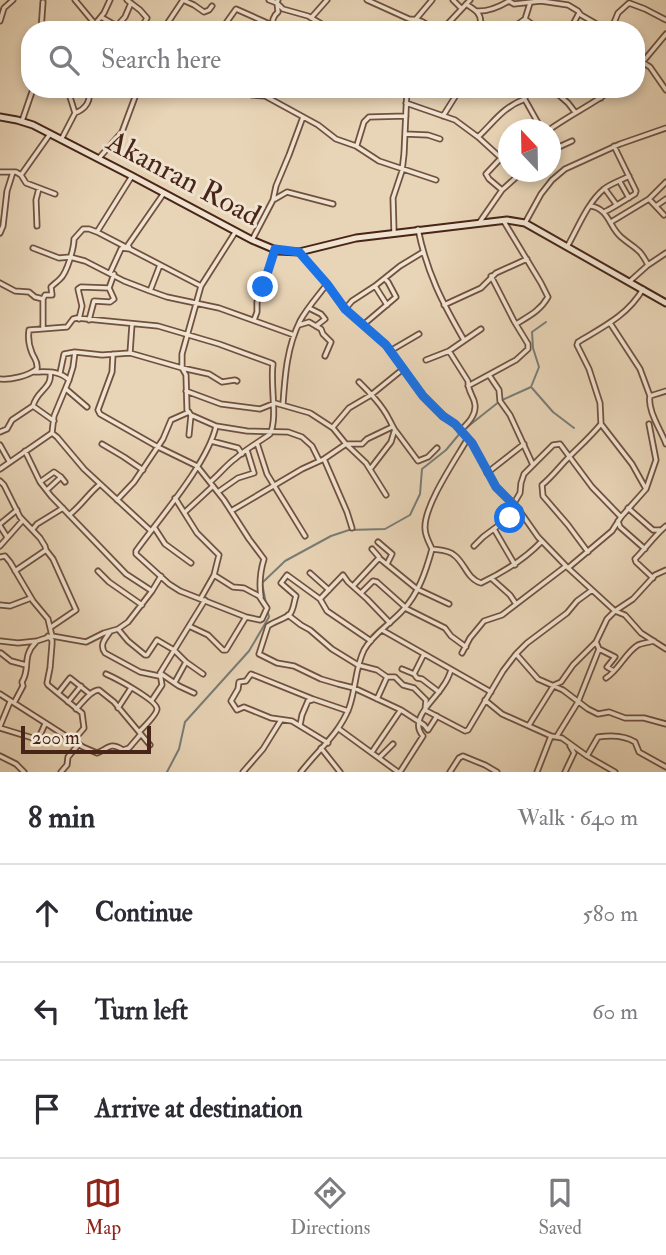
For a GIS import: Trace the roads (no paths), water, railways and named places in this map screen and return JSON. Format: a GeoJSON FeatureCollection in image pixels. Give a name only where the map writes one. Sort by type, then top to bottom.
{"type":"FeatureCollection","features":[{"type":"Feature","properties":{"kind":"main road","name":"Akanran Road"},"geometry":{"type":"LineString","coordinates":[[0,117],[22,121],[50,134],[252,240],[275,249],[299,252],[356,237],[418,229],[503,220],[525,223],[666,303]]}},
{"type":"Feature","properties":{"kind":"street"},"geometry":{"type":"LineString","coordinates":[[0,21],[6,6],[13,0]]}},
{"type":"Feature","properties":{"kind":"street"},"geometry":{"type":"LineString","coordinates":[[75,0],[92,21]]}},
{"type":"Feature","properties":{"kind":"street"},"geometry":{"type":"LineString","coordinates":[[98,21],[110,0]]}},
{"type":"Feature","properties":{"kind":"street"},"geometry":{"type":"LineString","coordinates":[[169,21],[183,0],[204,12],[212,6]]}},
{"type":"Feature","properties":{"kind":"street"},"geometry":{"type":"LineString","coordinates":[[268,0],[277,1],[283,9],[316,21]]}},
{"type":"Feature","properties":{"kind":"street"},"geometry":{"type":"LineString","coordinates":[[311,18],[327,0]]}},
{"type":"Feature","properties":{"kind":"street"},"geometry":{"type":"LineString","coordinates":[[367,0],[409,19],[421,21]]}},
{"type":"Feature","properties":{"kind":"street"},"geometry":{"type":"LineString","coordinates":[[416,19],[432,0]]}},
{"type":"Feature","properties":{"kind":"street"},"geometry":{"type":"LineString","coordinates":[[453,0],[476,11],[502,6],[505,1],[514,4],[541,1],[560,3],[568,5],[592,21]]}},
{"type":"Feature","properties":{"kind":"street"},"geometry":{"type":"LineString","coordinates":[[450,21],[471,0]]}},
{"type":"Feature","properties":{"kind":"street"},"geometry":{"type":"LineString","coordinates":[[272,21],[278,12],[277,1]]}},
{"type":"Feature","properties":{"kind":"street"},"geometry":{"type":"LineString","coordinates":[[42,21],[43,2]]}},
{"type":"Feature","properties":{"kind":"street"},"geometry":{"type":"LineString","coordinates":[[121,21],[129,2],[147,18],[145,21]]}},
{"type":"Feature","properties":{"kind":"street"},"geometry":{"type":"LineString","coordinates":[[522,21],[530,3]]}},
{"type":"Feature","properties":{"kind":"street"},"geometry":{"type":"LineString","coordinates":[[614,21],[629,3],[666,20]]}},
{"type":"Feature","properties":{"kind":"street"},"geometry":{"type":"LineString","coordinates":[[227,21],[236,9],[260,21]]}},
{"type":"Feature","properties":{"kind":"street"},"geometry":{"type":"LineString","coordinates":[[476,11],[481,21]]}},
{"type":"Feature","properties":{"kind":"street"},"geometry":{"type":"LineString","coordinates":[[574,21],[579,12]]}},
{"type":"Feature","properties":{"kind":"street"},"geometry":{"type":"LineString","coordinates":[[101,17],[107,21]]}},
{"type":"Feature","properties":{"kind":"street"},"geometry":{"type":"LineString","coordinates":[[645,59],[666,34]]}},
{"type":"Feature","properties":{"kind":"street"},"geometry":{"type":"LineString","coordinates":[[645,64],[665,86]]}},
{"type":"Feature","properties":{"kind":"street"},"geometry":{"type":"LineString","coordinates":[[22,121],[30,98]]}},
{"type":"Feature","properties":{"kind":"street"},"geometry":{"type":"LineString","coordinates":[[70,98],[75,113]]}},
{"type":"Feature","properties":{"kind":"street"},"geometry":{"type":"LineString","coordinates":[[61,140],[75,113],[83,109],[89,98]]}},
{"type":"Feature","properties":{"kind":"street"},"geometry":{"type":"LineString","coordinates":[[99,159],[122,132],[134,98]]}},
{"type":"Feature","properties":{"kind":"street"},"geometry":{"type":"LineString","coordinates":[[269,98],[324,128],[336,139],[356,146],[379,161],[436,180]]}},
{"type":"Feature","properties":{"kind":"street"},"geometry":{"type":"LineString","coordinates":[[394,233],[393,198],[402,168],[407,98]]}},
{"type":"Feature","properties":{"kind":"street"},"geometry":{"type":"LineString","coordinates":[[443,116],[454,98]]}},
{"type":"Feature","properties":{"kind":"street"},"geometry":{"type":"LineString","coordinates":[[562,98],[575,112]]}},
{"type":"Feature","properties":{"kind":"street"},"geometry":{"type":"LineString","coordinates":[[561,122],[601,98]]}},
{"type":"Feature","properties":{"kind":"street"},"geometry":{"type":"LineString","coordinates":[[478,137],[504,109],[525,99],[536,119]]}},
{"type":"Feature","properties":{"kind":"street"},"geometry":{"type":"LineString","coordinates":[[406,103],[455,120],[478,137],[501,158],[486,174],[502,190]]}},
{"type":"Feature","properties":{"kind":"street"},"geometry":{"type":"LineString","coordinates":[[356,146],[364,121],[369,117],[405,116]]}},
{"type":"Feature","properties":{"kind":"street"},"geometry":{"type":"LineString","coordinates":[[252,240],[273,200],[303,117]]}},
{"type":"Feature","properties":{"kind":"street"},"geometry":{"type":"LineString","coordinates":[[525,223],[541,194],[561,172],[614,146],[666,128]]}},
{"type":"Feature","properties":{"kind":"street"},"geometry":{"type":"LineString","coordinates":[[21,175],[50,134]]}},
{"type":"Feature","properties":{"kind":"street"},"geometry":{"type":"LineString","coordinates":[[405,134],[428,135],[440,139]]}},
{"type":"Feature","properties":{"kind":"street"},"geometry":{"type":"LineString","coordinates":[[561,145],[572,141]]}},
{"type":"Feature","properties":{"kind":"street"},"geometry":{"type":"LineString","coordinates":[[604,212],[636,191],[614,146]]}},
{"type":"Feature","properties":{"kind":"street"},"geometry":{"type":"LineString","coordinates":[[0,172],[21,175],[26,184],[55,194]]}},
{"type":"Feature","properties":{"kind":"street"},"geometry":{"type":"LineString","coordinates":[[0,233],[13,172]]}},
{"type":"Feature","properties":{"kind":"street"},"geometry":{"type":"LineString","coordinates":[[97,232],[132,176]]}},
{"type":"Feature","properties":{"kind":"street"},"geometry":{"type":"LineString","coordinates":[[567,247],[594,199],[614,182],[620,182],[629,176]]}},
{"type":"Feature","properties":{"kind":"street"},"geometry":{"type":"LineString","coordinates":[[611,222],[649,200],[666,181]]}},
{"type":"Feature","properties":{"kind":"street"},"geometry":{"type":"LineString","coordinates":[[479,223],[502,190],[511,182]]}},
{"type":"Feature","properties":{"kind":"street"},"geometry":{"type":"LineString","coordinates":[[620,182],[629,198]]}},
{"type":"Feature","properties":{"kind":"street"},"geometry":{"type":"LineString","coordinates":[[37,226],[36,200],[39,188]]}},
{"type":"Feature","properties":{"kind":"street"},"geometry":{"type":"LineString","coordinates":[[605,189],[616,204]]}},
{"type":"Feature","properties":{"kind":"street"},"geometry":{"type":"LineString","coordinates":[[273,200],[287,192],[334,204]]}},
{"type":"Feature","properties":{"kind":"street"},"geometry":{"type":"LineString","coordinates":[[130,249],[128,245],[133,236],[164,193]]}},
{"type":"Feature","properties":{"kind":"street"},"geometry":{"type":"LineString","coordinates":[[656,206],[666,199]]}},
{"type":"Feature","properties":{"kind":"street"},"geometry":{"type":"LineString","coordinates":[[649,200],[664,215]]}},
{"type":"Feature","properties":{"kind":"street"},"geometry":{"type":"LineString","coordinates":[[590,206],[598,207],[604,212],[620,236],[642,252],[648,265]]}},
{"type":"Feature","properties":{"kind":"street"},"geometry":{"type":"LineString","coordinates":[[503,220],[548,298],[542,307],[516,324]]}},
{"type":"Feature","properties":{"kind":"street"},"geometry":{"type":"LineString","coordinates":[[43,328],[43,299],[46,295],[52,295],[51,287],[68,267],[74,239],[83,229],[97,232],[201,286]]}},
{"type":"Feature","properties":{"kind":"street"},"geometry":{"type":"LineString","coordinates":[[418,229],[438,294],[464,340]]}},
{"type":"Feature","properties":{"kind":"street"},"geometry":{"type":"LineString","coordinates":[[189,435],[190,414],[182,354],[201,286],[236,231]]}},
{"type":"Feature","properties":{"kind":"street"},"geometry":{"type":"LineString","coordinates":[[89,320],[94,301],[110,302],[114,299],[109,288],[122,247]]}},
{"type":"Feature","properties":{"kind":"street"},"geometry":{"type":"LineString","coordinates":[[33,248],[59,258],[70,257],[85,261],[124,281],[167,297],[219,308],[295,335]]}},
{"type":"Feature","properties":{"kind":"street"},"geometry":{"type":"LineString","coordinates":[[254,320],[257,302],[275,249]]}},
{"type":"Feature","properties":{"kind":"street"},"geometry":{"type":"LineString","coordinates":[[299,252],[345,309],[386,345],[423,396],[468,438],[496,487],[519,510],[542,541],[615,611],[625,615],[641,633],[665,647]]}},
{"type":"Feature","properties":{"kind":"street"},"geometry":{"type":"LineString","coordinates":[[345,309],[352,301],[423,252]]}},
{"type":"Feature","properties":{"kind":"street"},"geometry":{"type":"LineString","coordinates":[[629,282],[666,253]]}},
{"type":"Feature","properties":{"kind":"street"},"geometry":{"type":"LineString","coordinates":[[444,305],[481,288],[491,276],[527,259]]}},
{"type":"Feature","properties":{"kind":"street"},"geometry":{"type":"LineString","coordinates":[[150,291],[160,265]]}},
{"type":"Feature","properties":{"kind":"street"},"geometry":{"type":"LineString","coordinates":[[468,386],[516,360],[528,349],[491,276]]}},
{"type":"Feature","properties":{"kind":"street"},"geometry":{"type":"LineString","coordinates":[[363,325],[396,297],[384,278]]}},
{"type":"Feature","properties":{"kind":"street"},"geometry":{"type":"LineString","coordinates":[[0,283],[15,291],[29,292],[43,299]]}},
{"type":"Feature","properties":{"kind":"street"},"geometry":{"type":"LineString","coordinates":[[283,404],[288,356],[295,335],[309,308],[327,284]]}},
{"type":"Feature","properties":{"kind":"street"},"geometry":{"type":"LineString","coordinates":[[375,286],[387,305]]}},
{"type":"Feature","properties":{"kind":"street"},"geometry":{"type":"LineString","coordinates":[[79,318],[82,306],[78,289],[109,288]]}},
{"type":"Feature","properties":{"kind":"street"},"geometry":{"type":"LineString","coordinates":[[643,289],[624,314],[577,345],[589,369],[600,403],[601,424],[632,464],[646,489]]}},
{"type":"Feature","properties":{"kind":"street"},"geometry":{"type":"LineString","coordinates":[[309,308],[325,319],[316,326]]}},
{"type":"Feature","properties":{"kind":"street"},"geometry":{"type":"LineString","coordinates":[[0,379],[5,380],[37,369],[38,362],[30,351],[28,333],[32,329],[67,327],[73,319],[79,318],[158,326],[273,364],[273,431],[229,464],[185,512]]}},
{"type":"Feature","properties":{"kind":"street"},"geometry":{"type":"LineString","coordinates":[[299,325],[309,322],[321,329],[331,342],[325,356]]}},
{"type":"Feature","properties":{"kind":"street"},"geometry":{"type":"LineString","coordinates":[[610,323],[640,369],[650,396],[650,407],[666,442]]}},
{"type":"Feature","properties":{"kind":"street"},"geometry":{"type":"LineString","coordinates":[[130,353],[132,324]]}},
{"type":"Feature","properties":{"kind":"street"},"geometry":{"type":"LineString","coordinates":[[426,360],[449,351],[481,328]]}},
{"type":"Feature","properties":{"kind":"street"},"geometry":{"type":"LineString","coordinates":[[390,351],[419,334]]}},
{"type":"Feature","properties":{"kind":"street"},"geometry":{"type":"LineString","coordinates":[[449,351],[468,382],[474,402],[470,422],[461,432]]}},
{"type":"Feature","properties":{"kind":"street"},"geometry":{"type":"LineString","coordinates":[[0,468],[52,433],[54,416],[74,367],[75,352]]}},
{"type":"Feature","properties":{"kind":"street"},"geometry":{"type":"LineString","coordinates":[[60,373],[64,354],[130,353],[182,369],[209,374],[222,382],[237,381]]}},
{"type":"Feature","properties":{"kind":"street"},"geometry":{"type":"LineString","coordinates":[[113,354],[112,372],[98,410],[100,414],[197,466],[264,559],[259,586],[261,600]]}},
{"type":"Feature","properties":{"kind":"street"},"geometry":{"type":"LineString","coordinates":[[333,428],[349,408],[372,395],[403,369]]}},
{"type":"Feature","properties":{"kind":"street"},"geometry":{"type":"LineString","coordinates":[[0,432],[8,429],[12,420],[33,407],[42,390],[49,385],[50,372]]}},
{"type":"Feature","properties":{"kind":"street"},"geometry":{"type":"LineString","coordinates":[[26,373],[60,373],[69,380]]}},
{"type":"Feature","properties":{"kind":"street"},"geometry":{"type":"LineString","coordinates":[[489,375],[499,390],[500,401],[510,415],[533,465]]}},
{"type":"Feature","properties":{"kind":"street"},"geometry":{"type":"LineString","coordinates":[[359,382],[372,395],[393,429],[418,461],[428,457],[437,448]]}},
{"type":"Feature","properties":{"kind":"street"},"geometry":{"type":"LineString","coordinates":[[66,390],[87,407]]}},
{"type":"Feature","properties":{"kind":"street"},"geometry":{"type":"LineString","coordinates":[[186,391],[220,404],[260,409],[273,404],[283,404],[310,413],[333,428],[371,468],[386,495]]}},
{"type":"Feature","properties":{"kind":"street"},"geometry":{"type":"LineString","coordinates":[[650,396],[666,391]]}},
{"type":"Feature","properties":{"kind":"street"},"geometry":{"type":"LineString","coordinates":[[33,407],[54,421]]}},
{"type":"Feature","properties":{"kind":"street"},"geometry":{"type":"LineString","coordinates":[[117,500],[134,482],[158,447],[172,420],[190,414],[216,426],[247,431],[288,432],[302,437],[321,460],[352,528]]}},
{"type":"Feature","properties":{"kind":"street"},"geometry":{"type":"LineString","coordinates":[[588,552],[543,496],[542,485],[585,444],[601,424]]}},
{"type":"Feature","properties":{"kind":"street"},"geometry":{"type":"LineString","coordinates":[[463,653],[484,621],[502,615],[588,552],[612,531],[646,489],[656,460],[649,425]]}},
{"type":"Feature","properties":{"kind":"street"},"geometry":{"type":"LineString","coordinates":[[214,575],[233,587],[244,588],[261,600],[267,608],[262,619],[246,617],[180,591],[136,554],[136,551],[197,466],[216,426]]}},
{"type":"Feature","properties":{"kind":"street"},"geometry":{"type":"LineString","coordinates":[[231,511],[346,444],[362,444],[367,439],[393,429]]}},
{"type":"Feature","properties":{"kind":"street"},"geometry":{"type":"LineString","coordinates":[[371,468],[385,450],[393,429]]}},
{"type":"Feature","properties":{"kind":"street"},"geometry":{"type":"LineString","coordinates":[[52,433],[117,500],[152,529],[165,544],[191,563]]}},
{"type":"Feature","properties":{"kind":"street"},"geometry":{"type":"LineString","coordinates":[[301,772],[339,729],[348,711],[363,652],[405,608],[424,576],[432,549],[426,537],[427,516],[446,475],[468,438]]}},
{"type":"Feature","properties":{"kind":"street"},"geometry":{"type":"LineString","coordinates":[[211,441],[238,448],[242,454]]}},
{"type":"Feature","properties":{"kind":"street"},"geometry":{"type":"LineString","coordinates":[[257,443],[263,466],[305,536]]}},
{"type":"Feature","properties":{"kind":"street"},"geometry":{"type":"LineString","coordinates":[[0,444],[9,461]]}},
{"type":"Feature","properties":{"kind":"street"},"geometry":{"type":"LineString","coordinates":[[102,444],[142,470]]}},
{"type":"Feature","properties":{"kind":"street"},"geometry":{"type":"LineString","coordinates":[[487,473],[524,444]]}},
{"type":"Feature","properties":{"kind":"street"},"geometry":{"type":"LineString","coordinates":[[513,505],[520,494],[524,474],[554,445],[560,444],[620,519],[620,527],[645,550]]}},
{"type":"Feature","properties":{"kind":"street"},"geometry":{"type":"LineString","coordinates":[[218,492],[238,478],[254,472],[247,450]]}},
{"type":"Feature","properties":{"kind":"street"},"geometry":{"type":"LineString","coordinates":[[25,451],[40,482],[69,515],[126,574],[152,591]]}},
{"type":"Feature","properties":{"kind":"street"},"geometry":{"type":"LineString","coordinates":[[40,482],[52,472],[65,482]]}},
{"type":"Feature","properties":{"kind":"street"},"geometry":{"type":"LineString","coordinates":[[47,490],[61,477]]}},
{"type":"Feature","properties":{"kind":"street"},"geometry":{"type":"LineString","coordinates":[[0,481],[23,520],[33,529],[53,559],[76,610],[51,627]]}},
{"type":"Feature","properties":{"kind":"street"},"geometry":{"type":"LineString","coordinates":[[69,515],[100,484]]}},
{"type":"Feature","properties":{"kind":"street"},"geometry":{"type":"LineString","coordinates":[[152,700],[162,685],[160,675],[203,599],[214,575],[219,555],[197,533],[175,498]]}},
{"type":"Feature","properties":{"kind":"street"},"geometry":{"type":"LineString","coordinates":[[33,529],[63,508]]}},
{"type":"Feature","properties":{"kind":"street"},"geometry":{"type":"LineString","coordinates":[[628,508],[653,530],[661,530]]}},
{"type":"Feature","properties":{"kind":"street"},"geometry":{"type":"LineString","coordinates":[[7,537],[0,525],[17,510]]}},
{"type":"Feature","properties":{"kind":"street"},"geometry":{"type":"LineString","coordinates":[[474,546],[519,510]]}},
{"type":"Feature","properties":{"kind":"street"},"geometry":{"type":"LineString","coordinates":[[0,546],[23,520]]}},
{"type":"Feature","properties":{"kind":"street"},"geometry":{"type":"LineString","coordinates":[[653,578],[635,559],[666,526]]}},
{"type":"Feature","properties":{"kind":"street"},"geometry":{"type":"LineString","coordinates":[[494,529],[515,565]]}},
{"type":"Feature","properties":{"kind":"street"},"geometry":{"type":"LineString","coordinates":[[432,549],[455,555],[477,583],[481,583],[515,565],[542,541]]}},
{"type":"Feature","properties":{"kind":"street"},"geometry":{"type":"LineString","coordinates":[[378,542],[392,554],[387,564]]}},
{"type":"Feature","properties":{"kind":"street"},"geometry":{"type":"LineString","coordinates":[[372,549],[417,589],[449,604]]}},
{"type":"Feature","properties":{"kind":"street"},"geometry":{"type":"LineString","coordinates":[[15,573],[18,567],[46,550]]}},
{"type":"Feature","properties":{"kind":"street"},"geometry":{"type":"LineString","coordinates":[[353,586],[386,550]]}},
{"type":"Feature","properties":{"kind":"street"},"geometry":{"type":"LineString","coordinates":[[0,557],[5,556],[31,598],[48,619],[52,644],[47,683],[82,713],[84,728],[73,741]]}},
{"type":"Feature","properties":{"kind":"street"},"geometry":{"type":"LineString","coordinates":[[529,725],[554,685],[561,682],[573,665],[596,642],[607,619],[653,578],[666,570]]}},
{"type":"Feature","properties":{"kind":"street"},"geometry":{"type":"LineString","coordinates":[[98,571],[108,582],[142,605]]}},
{"type":"Feature","properties":{"kind":"street"},"geometry":{"type":"LineString","coordinates":[[310,573],[329,590]]}},
{"type":"Feature","properties":{"kind":"street"},"geometry":{"type":"LineString","coordinates":[[371,641],[327,611],[320,599],[287,575],[281,583],[296,596],[293,599],[293,610],[268,626],[259,654],[277,663],[295,666],[321,679],[354,688],[401,710],[428,730],[437,716]]}},
{"type":"Feature","properties":{"kind":"street"},"geometry":{"type":"LineString","coordinates":[[320,599],[344,575],[390,623]]}},
{"type":"Feature","properties":{"kind":"street"},"geometry":{"type":"LineString","coordinates":[[0,641],[18,643],[37,641],[50,636],[86,642],[128,622],[161,576]]}},
{"type":"Feature","properties":{"kind":"street"},"geometry":{"type":"LineString","coordinates":[[491,578],[516,604]]}},
{"type":"Feature","properties":{"kind":"street"},"geometry":{"type":"LineString","coordinates":[[361,593],[373,582],[377,582],[405,608],[445,628],[466,647]]}},
{"type":"Feature","properties":{"kind":"street"},"geometry":{"type":"LineString","coordinates":[[425,710],[465,731],[468,730],[516,654],[592,590]]}},
{"type":"Feature","properties":{"kind":"street"},"geometry":{"type":"LineString","coordinates":[[0,605],[10,607],[31,598]]}},
{"type":"Feature","properties":{"kind":"street"},"geometry":{"type":"LineString","coordinates":[[288,615],[358,665],[377,670],[387,677],[395,677],[403,685],[414,688],[426,700],[425,710]]}},
{"type":"Feature","properties":{"kind":"street"},"geometry":{"type":"LineString","coordinates":[[189,626],[208,635],[226,650],[246,617]]}},
{"type":"Feature","properties":{"kind":"street"},"geometry":{"type":"LineString","coordinates":[[118,629],[145,655],[157,640],[203,674]]}},
{"type":"Feature","properties":{"kind":"street"},"geometry":{"type":"LineString","coordinates":[[382,630],[491,692]]}},
{"type":"Feature","properties":{"kind":"street"},"geometry":{"type":"LineString","coordinates":[[112,631],[102,644],[105,653],[140,672],[160,675],[194,694]]}},
{"type":"Feature","properties":{"kind":"street"},"geometry":{"type":"LineString","coordinates":[[37,641],[29,649],[23,686],[0,727],[36,739],[45,724]]}},
{"type":"Feature","properties":{"kind":"street"},"geometry":{"type":"LineString","coordinates":[[606,678],[634,648],[654,641]]}},
{"type":"Feature","properties":{"kind":"street"},"geometry":{"type":"LineString","coordinates":[[596,642],[599,649],[615,657],[607,667],[614,671]]}},
{"type":"Feature","properties":{"kind":"street"},"geometry":{"type":"LineString","coordinates":[[557,736],[578,702],[599,649]]}},
{"type":"Feature","properties":{"kind":"street"},"geometry":{"type":"LineString","coordinates":[[1,653],[11,661],[26,666]]}},
{"type":"Feature","properties":{"kind":"street"},"geometry":{"type":"LineString","coordinates":[[414,674],[424,654]]}},
{"type":"Feature","properties":{"kind":"street"},"geometry":{"type":"LineString","coordinates":[[516,654],[538,679],[554,685],[598,714],[609,712],[625,718],[644,718],[666,724]]}},
{"type":"Feature","properties":{"kind":"street"},"geometry":{"type":"LineString","coordinates":[[175,682],[186,662]]}},
{"type":"Feature","properties":{"kind":"street"},"geometry":{"type":"LineString","coordinates":[[402,669],[439,692]]}},
{"type":"Feature","properties":{"kind":"street"},"geometry":{"type":"LineString","coordinates":[[339,729],[399,772],[422,736],[418,731],[418,722],[445,684],[451,670]]}},
{"type":"Feature","properties":{"kind":"street"},"geometry":{"type":"LineString","coordinates":[[0,694],[83,747],[97,753],[110,745],[123,750],[129,748],[156,713],[157,707],[152,700],[106,674]]}},
{"type":"Feature","properties":{"kind":"street"},"geometry":{"type":"LineString","coordinates":[[328,743],[292,721],[271,718],[244,707],[237,710],[231,701],[239,682],[246,681],[251,674],[348,711]]}},
{"type":"Feature","properties":{"kind":"street"},"geometry":{"type":"LineString","coordinates":[[377,699],[387,677]]}},
{"type":"Feature","properties":{"kind":"street"},"geometry":{"type":"LineString","coordinates":[[59,693],[70,678],[90,694]]}},
{"type":"Feature","properties":{"kind":"street"},"geometry":{"type":"LineString","coordinates":[[68,702],[81,686]]}},
{"type":"Feature","properties":{"kind":"street"},"geometry":{"type":"LineString","coordinates":[[118,708],[131,688]]}},
{"type":"Feature","properties":{"kind":"street"},"geometry":{"type":"LineString","coordinates":[[76,709],[97,689],[114,702],[150,745]]}},
{"type":"Feature","properties":{"kind":"street"},"geometry":{"type":"LineString","coordinates":[[300,725],[308,701],[313,699]]}},
{"type":"Feature","properties":{"kind":"street"},"geometry":{"type":"LineString","coordinates":[[485,700],[502,714],[551,736],[557,736],[615,772]]}},
{"type":"Feature","properties":{"kind":"street"},"geometry":{"type":"LineString","coordinates":[[372,752],[401,710]]}},
{"type":"Feature","properties":{"kind":"street"},"geometry":{"type":"LineString","coordinates":[[243,772],[270,739],[281,719]]}},
{"type":"Feature","properties":{"kind":"street"},"geometry":{"type":"LineString","coordinates":[[537,772],[551,736]]}},
{"type":"Feature","properties":{"kind":"street"},"geometry":{"type":"LineString","coordinates":[[587,756],[598,737],[628,737],[635,742],[639,752],[666,767]]}},
{"type":"Feature","properties":{"kind":"street"},"geometry":{"type":"LineString","coordinates":[[61,772],[67,765],[68,757],[79,744]]}},
{"type":"Feature","properties":{"kind":"street"},"geometry":{"type":"LineString","coordinates":[[380,757],[393,744]]}},
{"type":"Feature","properties":{"kind":"street"},"geometry":{"type":"LineString","coordinates":[[565,772],[574,753],[569,744]]}},
{"type":"Feature","properties":{"kind":"street"},"geometry":{"type":"LineString","coordinates":[[321,748],[340,772]]}},
{"type":"Feature","properties":{"kind":"street"},"geometry":{"type":"LineString","coordinates":[[450,772],[463,756],[497,772]]}},
{"type":"Feature","properties":{"kind":"street"},"geometry":{"type":"LineString","coordinates":[[0,763],[2,757],[16,764],[24,772]]}},
{"type":"Feature","properties":{"kind":"street"},"geometry":{"type":"LineString","coordinates":[[479,772],[485,765]]}},
{"type":"Feature","properties":{"kind":"waterway"},"geometry":{"type":"LineString","coordinates":[[266,604],[262,583],[285,561],[331,536],[349,530],[385,529],[410,515],[420,494],[422,469],[446,450],[461,432],[500,401],[531,387],[539,367],[533,348],[532,332],[546,322]]}},
{"type":"Feature","properties":{"kind":"waterway"},"geometry":{"type":"LineString","coordinates":[[532,388],[553,412],[574,428]]}},
{"type":"Feature","properties":{"kind":"waterway"},"geometry":{"type":"LineString","coordinates":[[167,772],[179,749],[185,722],[249,651],[269,617],[267,609]]}}]}
